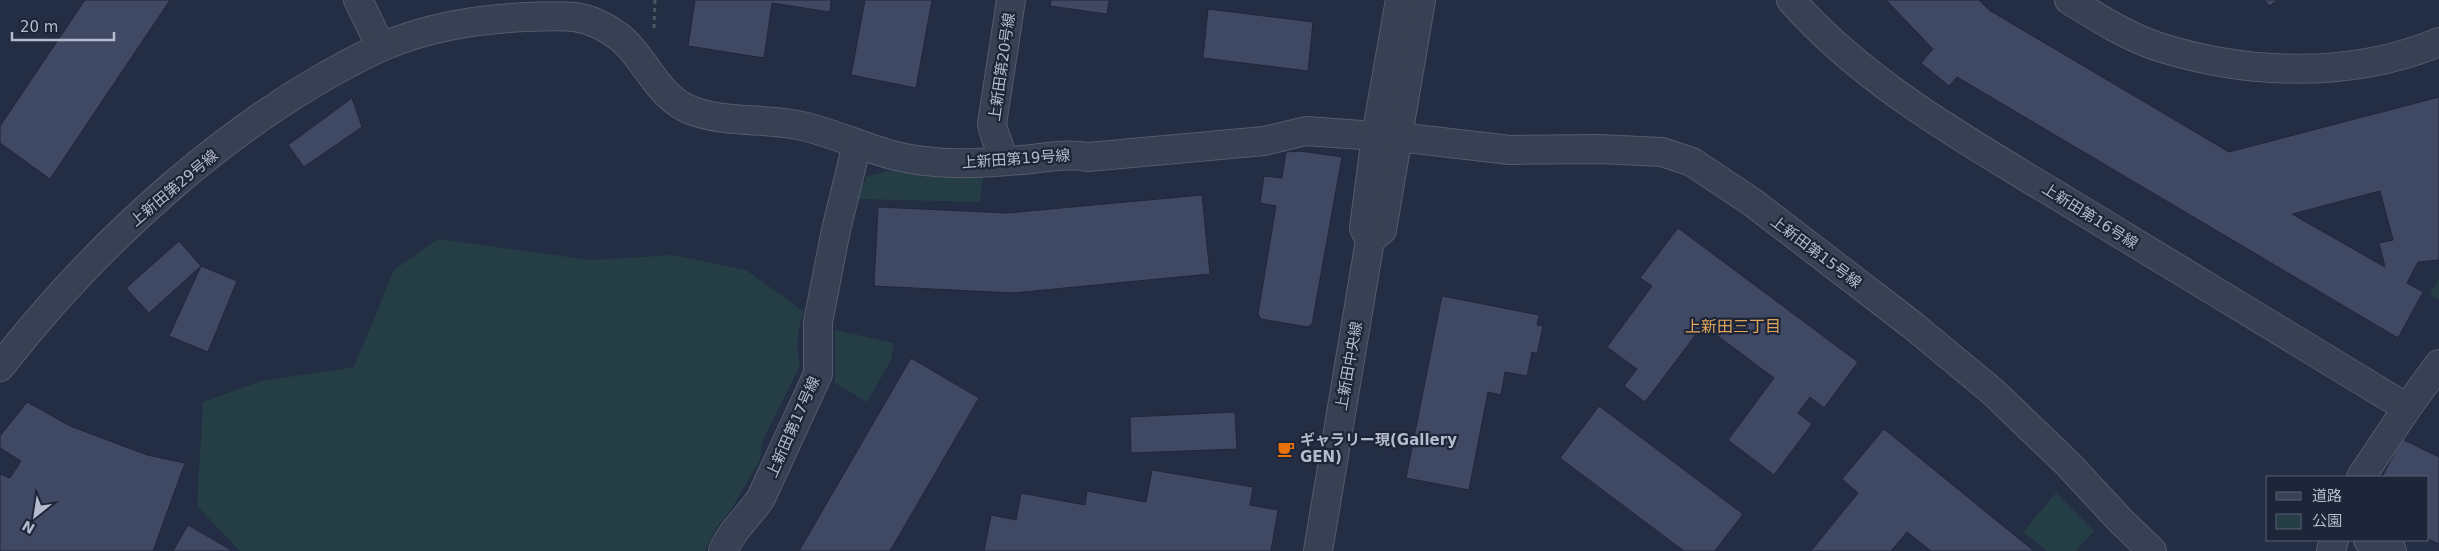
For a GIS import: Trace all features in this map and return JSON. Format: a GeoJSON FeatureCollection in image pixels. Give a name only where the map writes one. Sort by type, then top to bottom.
{"type":"FeatureCollection","features":[{"type":"Feature","properties":{"kind":"street"},"geometry":{"type":"LineString","coordinates":[[358,0],[381,47]]}},
{"type":"Feature","properties":{"kind":"street","name":"上新田第20号線"},"geometry":{"type":"LineString","coordinates":[[1003,161],[1000,144],[994,136],[992,124],[1012,0]]}},
{"type":"Feature","properties":{"kind":"street","name":"上新田中央線"},"geometry":{"type":"LineString","coordinates":[[1318,551],[1370,240],[1382,230],[1387,136],[1400,0]]}},
{"type":"Feature","properties":{"kind":"street","name":"上新田中央線"},"geometry":{"type":"LineString","coordinates":[[1387,136],[1421,0]]}},
{"type":"Feature","properties":{"kind":"street","name":"上新田第16号線"},"geometry":{"type":"LineString","coordinates":[[1791,0],[1807,18],[1844,52],[1942,125],[2407,408]]}},
{"type":"Feature","properties":{"kind":"street"},"geometry":{"type":"LineString","coordinates":[[2069,0],[2118,30],[2155,46],[2223,64],[2255,67],[2316,68],[2379,60],[2420,50],[2439,42]]}},
{"type":"Feature","properties":{"kind":"street","name":"上新田第29号線"},"geometry":{"type":"LineString","coordinates":[[0,367],[77,277],[174,186],[250,125],[327,74],[381,47],[406,37],[447,25],[481,20],[560,16]]}},
{"type":"Feature","properties":{"kind":"street","name":"上新田第19号線"},"geometry":{"type":"LineString","coordinates":[[560,16],[575,17],[607,28],[634,52],[645,70],[661,89],[674,101],[697,112],[800,125],[821,130],[896,156],[925,161],[957,164],[1070,154],[1088,157],[1254,142],[1306,131],[1387,136]]}},
{"type":"Feature","properties":{"kind":"street","name":"上新田第15号線"},"geometry":{"type":"LineString","coordinates":[[1387,136],[1510,150],[1598,149],[1662,152],[1692,162],[1752,202],[1911,324],[1992,391],[2068,464],[2113,513],[2152,551]]}},
{"type":"Feature","properties":{"kind":"street","name":"上新田第17号線"},"geometry":{"type":"LineString","coordinates":[[723,551],[728,539],[749,516],[765,489],[818,374],[818,322],[836,230],[857,144]]}},
{"type":"Feature","properties":{"kind":"street"},"geometry":{"type":"LineString","coordinates":[[2362,476],[2439,364]]}},
{"type":"Feature","properties":{"kind":"street"},"geometry":{"type":"LineString","coordinates":[[2370,541],[2392,551]]}},
{"type":"Feature","properties":{"kind":"green space"},"geometry":{"type":"Polygon","coordinates":[[[894,170],[940,178],[983,178],[980,202],[857,199],[867,176],[894,170]]]}},
{"type":"Feature","properties":{"kind":"green space"},"geometry":{"type":"Polygon","coordinates":[[[438,239],[591,260],[673,255],[746,270],[804,312],[799,327],[797,349],[800,366],[762,442],[760,460],[732,508],[716,529],[705,551],[240,551],[197,506],[203,402],[261,381],[354,367],[394,270],[438,239]]]}},
{"type":"Feature","properties":{"kind":"green space"},"geometry":{"type":"Polygon","coordinates":[[[2439,279],[2439,300],[2430,294],[2439,279]]]}},
{"type":"Feature","properties":{"kind":"green space"},"geometry":{"type":"Polygon","coordinates":[[[835,330],[894,343],[891,360],[867,402],[835,383],[835,330]]]}},
{"type":"Feature","properties":{"kind":"green space"},"geometry":{"type":"Polygon","coordinates":[[[2056,493],[2094,531],[2076,551],[2047,551],[2023,532],[2056,493]]]}},
{"type":"Feature","properties":{"kind":"building"},"geometry":{"type":"Polygon","coordinates":[[[85,0],[170,0],[50,179],[0,143],[0,126],[85,0]]]}},
{"type":"Feature","properties":{"kind":"building"},"geometry":{"type":"Polygon","coordinates":[[[695,0],[831,0],[830,12],[772,3],[764,58],[688,46],[695,0]]]}},
{"type":"Feature","properties":{"kind":"building"},"geometry":{"type":"Polygon","coordinates":[[[865,0],[932,0],[916,88],[851,75],[865,0]]]}},
{"type":"Feature","properties":{"kind":"building"},"geometry":{"type":"Polygon","coordinates":[[[1051,0],[1109,0],[1107,14],[1050,6],[1051,0]]]}},
{"type":"Feature","properties":{"kind":"building"},"geometry":{"type":"Polygon","coordinates":[[[1886,0],[1979,0],[1989,10],[2229,152],[2439,97],[2439,260],[2418,262],[2407,283],[2423,292],[2398,338],[1957,77],[1949,86],[1921,63],[1933,49],[1886,0]],[[2380,191],[2292,214],[2385,267],[2379,243],[2393,240],[2380,191]]]}},
{"type":"Feature","properties":{"kind":"building"},"geometry":{"type":"Polygon","coordinates":[[[2264,0],[2277,0],[2270,6],[2264,0]]]}},
{"type":"Feature","properties":{"kind":"building"},"geometry":{"type":"Polygon","coordinates":[[[1208,9],[1313,22],[1308,71],[1203,58],[1208,9]]]}},
{"type":"Feature","properties":{"kind":"building"},"geometry":{"type":"Polygon","coordinates":[[[352,98],[362,127],[304,167],[288,145],[352,98]]]}},
{"type":"Feature","properties":{"kind":"building"},"geometry":{"type":"Polygon","coordinates":[[[1300,151],[1342,157],[1312,324],[1308,327],[1261,319],[1258,314],[1276,206],[1260,203],[1264,176],[1282,178],[1286,152],[1300,151]]]}},
{"type":"Feature","properties":{"kind":"building"},"geometry":{"type":"Polygon","coordinates":[[[1202,195],[1210,274],[1013,293],[874,286],[878,207],[1007,213],[1202,195]]]}},
{"type":"Feature","properties":{"kind":"building"},"geometry":{"type":"Polygon","coordinates":[[[1678,228],[1858,362],[1824,408],[1810,397],[1798,413],[1812,424],[1774,475],[1728,440],[1774,378],[1703,325],[1645,402],[1624,386],[1637,369],[1607,347],[1652,286],[1640,278],[1678,228]]]}},
{"type":"Feature","properties":{"kind":"building"},"geometry":{"type":"Polygon","coordinates":[[[179,241],[201,266],[149,313],[126,288],[179,241]]]}},
{"type":"Feature","properties":{"kind":"building"},"geometry":{"type":"Polygon","coordinates":[[[201,266],[237,281],[208,352],[169,336],[201,266]]]}},
{"type":"Feature","properties":{"kind":"building"},"geometry":{"type":"Polygon","coordinates":[[[1442,296],[1539,315],[1537,325],[1543,326],[1537,354],[1532,352],[1527,376],[1505,372],[1501,395],[1488,392],[1469,490],[1406,478],[1442,296]]]}},
{"type":"Feature","properties":{"kind":"building"},"geometry":{"type":"Polygon","coordinates":[[[911,358],[979,398],[890,551],[799,551],[911,358]]]}},
{"type":"Feature","properties":{"kind":"building"},"geometry":{"type":"Polygon","coordinates":[[[27,402],[70,426],[147,455],[185,463],[153,551],[0,551],[0,474],[10,478],[21,461],[0,448],[0,436],[27,402]]]}},
{"type":"Feature","properties":{"kind":"building"},"geometry":{"type":"Polygon","coordinates":[[[1599,406],[1743,514],[1715,551],[1684,551],[1560,458],[1599,406]]]}},
{"type":"Feature","properties":{"kind":"building"},"geometry":{"type":"Polygon","coordinates":[[[1235,412],[1237,449],[1131,453],[1130,417],[1235,412]]]}},
{"type":"Feature","properties":{"kind":"building"},"geometry":{"type":"Polygon","coordinates":[[[1884,429],[2034,551],[1931,551],[1907,532],[1891,551],[1811,551],[1858,493],[1842,479],[1884,429]]]}},
{"type":"Feature","properties":{"kind":"building"},"geometry":{"type":"Polygon","coordinates":[[[2402,439],[2439,457],[2439,544],[2429,539],[2429,476],[2383,476],[2402,439]]]}},
{"type":"Feature","properties":{"kind":"building"},"geometry":{"type":"Polygon","coordinates":[[[1152,470],[1253,487],[1250,505],[1278,510],[1271,551],[984,551],[991,515],[1016,520],[1021,493],[1085,505],[1087,491],[1146,502],[1152,470]]]}},
{"type":"Feature","properties":{"kind":"building"},"geometry":{"type":"Polygon","coordinates":[[[188,525],[231,550],[173,551],[188,525]]]}},
{"type":"Feature","properties":{"kind":"place","name":"ギャラリー現(Gallery GEN)"},"geometry":{"type":"Point","coordinates":[1286,449]}},
{"type":"Feature","properties":{"kind":"district","name":"上新田三丁目"},"geometry":{"type":"Point","coordinates":[1733,326]}}]}
